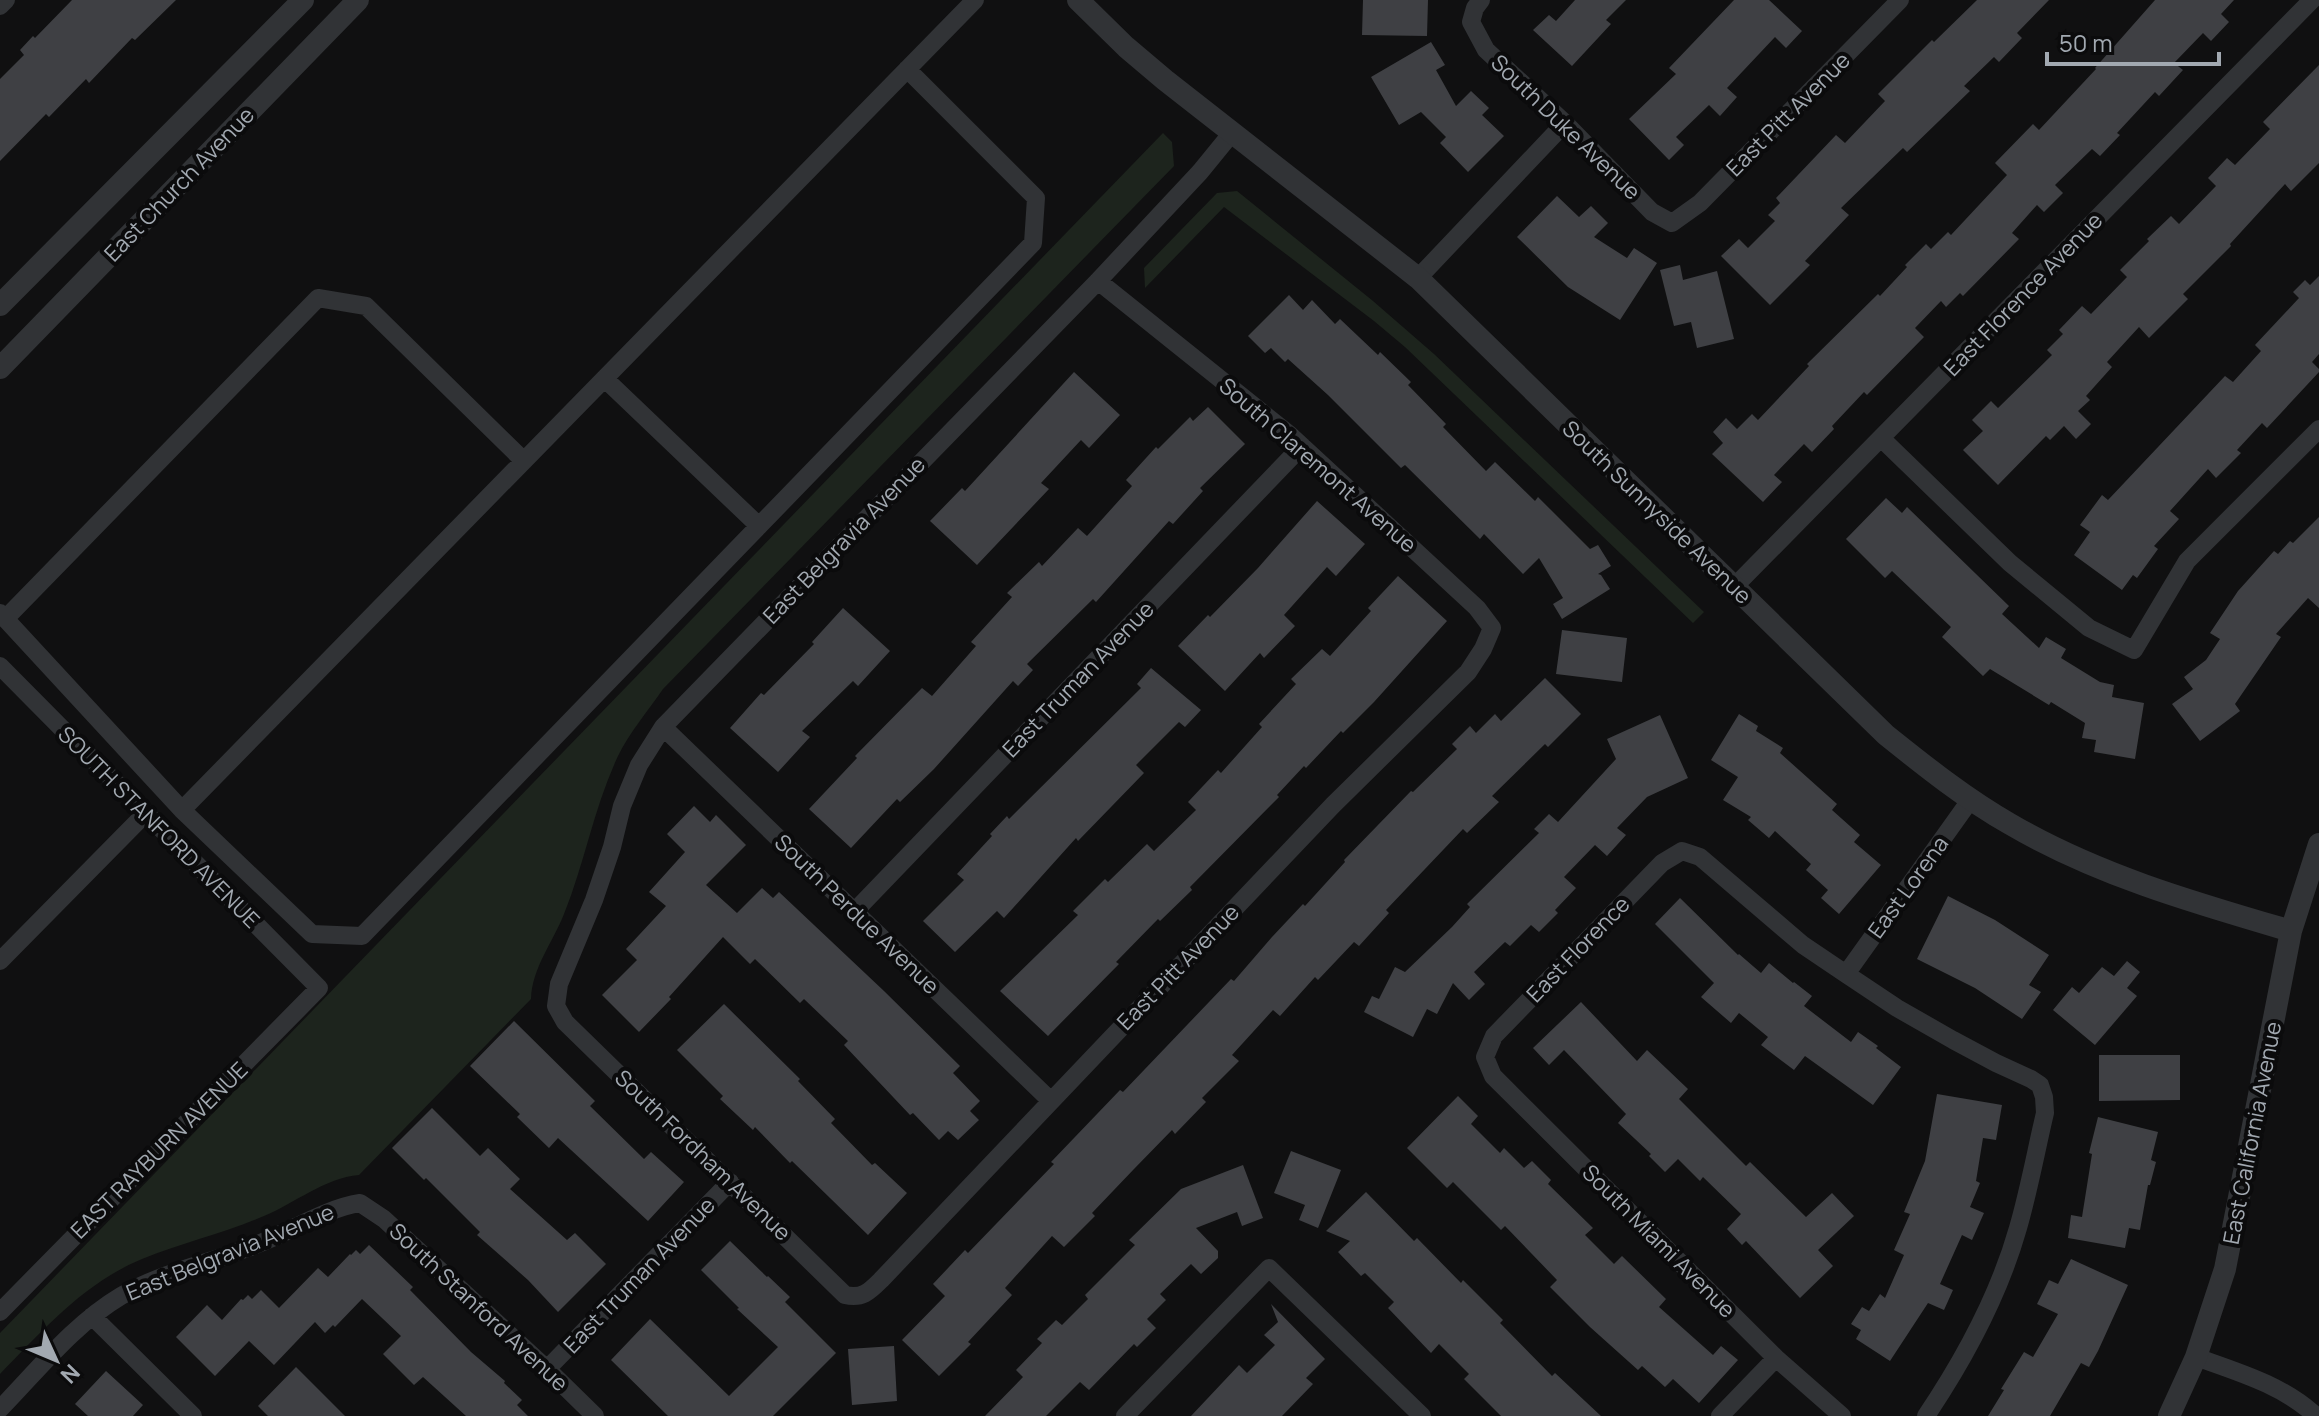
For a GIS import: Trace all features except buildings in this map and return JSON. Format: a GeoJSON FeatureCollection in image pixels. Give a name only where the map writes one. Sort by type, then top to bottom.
{"type":"FeatureCollection","features":[{"type":"Feature","properties":{"kind":"street"},"geometry":{"type":"LineString","coordinates":[[0,6],[6,0]]}},
{"type":"Feature","properties":{"kind":"street","name":"East Church Avenue"},"geometry":{"type":"LineString","coordinates":[[0,305],[303,0]]}},
{"type":"Feature","properties":{"kind":"street","name":"East Church Avenue"},"geometry":{"type":"LineString","coordinates":[[0,368],[358,0]]}},
{"type":"Feature","properties":{"kind":"street"},"geometry":{"type":"LineString","coordinates":[[182,810],[975,0]]}},
{"type":"Feature","properties":{"kind":"street","name":"South Sunnyside Avenue"},"geometry":{"type":"LineString","coordinates":[[1078,0],[1136,56],[1231,134],[1418,278],[1886,735],[1971,799],[2012,825],[2104,870],[2197,904],[2291,931]]}},
{"type":"Feature","properties":{"kind":"street","name":"South Duke Avenue"},"geometry":{"type":"LineString","coordinates":[[1481,0],[1471,22],[1486,50],[1565,123],[1652,212],[1672,223]]}},
{"type":"Feature","properties":{"kind":"street","name":"East Pitt Avenue"},"geometry":{"type":"LineString","coordinates":[[1672,223],[1700,203],[1900,0]]}},
{"type":"Feature","properties":{"kind":"street","name":"East Florence Avenue"},"geometry":{"type":"LineString","coordinates":[[1734,587],[2312,0]]}},
{"type":"Feature","properties":{"kind":"street"},"geometry":{"type":"LineString","coordinates":[[524,461],[366,306],[318,298],[3,616],[182,810],[312,934],[362,936],[1033,243],[1036,198],[907,69]]}},
{"type":"Feature","properties":{"kind":"street"},"geometry":{"type":"LineString","coordinates":[[1418,278],[1565,123]]}},
{"type":"Feature","properties":{"kind":"street","name":"East Belgravia Avenue"},"geometry":{"type":"LineString","coordinates":[[556,1006],[559,984],[594,900],[622,806],[639,765],[663,727],[1098,281],[1200,172],[1231,134]]}},
{"type":"Feature","properties":{"kind":"street","name":"South Claremont Avenue"},"geometry":{"type":"LineString","coordinates":[[1098,281],[1302,446],[1477,608],[1492,628]]}},
{"type":"Feature","properties":{"kind":"street"},"geometry":{"type":"LineString","coordinates":[[605,379],[759,526]]}},
{"type":"Feature","properties":{"kind":"street"},"geometry":{"type":"LineString","coordinates":[[1881,438],[2021,572],[2089,628],[2134,650],[2187,561],[2319,429]]}},
{"type":"Feature","properties":{"kind":"street","name":"East Truman Avenue"},"geometry":{"type":"LineString","coordinates":[[855,911],[1302,446]]}},
{"type":"Feature","properties":{"kind":"street","name":"East Pitt Avenue"},"geometry":{"type":"LineString","coordinates":[[856,1298],[866,1294],[881,1280],[1333,805],[1468,672],[1492,628]]}},
{"type":"Feature","properties":{"kind":"street","name":"SOUTH STANFORD AVENUE"},"geometry":{"type":"LineString","coordinates":[[0,666],[319,988]]}},
{"type":"Feature","properties":{"kind":"street","name":"South Perdue Avenue"},"geometry":{"type":"LineString","coordinates":[[663,727],[1051,1101]]}},
{"type":"Feature","properties":{"kind":"street","name":"East Lorena"},"geometry":{"type":"LineString","coordinates":[[1846,974],[1971,799]]}},
{"type":"Feature","properties":{"kind":"street"},"geometry":{"type":"LineString","coordinates":[[0,961],[146,813]]}},
{"type":"Feature","properties":{"kind":"street","name":"East California Avenue"},"geometry":{"type":"LineString","coordinates":[[2169,1416],[2196,1357],[2225,1269],[2291,931],[2319,844]]}},
{"type":"Feature","properties":{"kind":"street","name":"East Florence"},"geometry":{"type":"LineString","coordinates":[[1485,1057],[1494,1036],[1662,863],[1682,851],[1700,857],[1803,945],[1846,974]]}},
{"type":"Feature","properties":{"kind":"street"},"geometry":{"type":"LineString","coordinates":[[1846,974],[1942,1034],[1996,1063],[2022,1073],[2040,1085],[2044,1097],[2045,1113],[2018,1229],[1988,1308],[1953,1376],[1926,1416]]}},
{"type":"Feature","properties":{"kind":"street","name":"EAST RAYBURN AVENUE"},"geometry":{"type":"LineString","coordinates":[[0,1312],[319,988]]}},
{"type":"Feature","properties":{"kind":"street","name":"South Fordham Avenue"},"geometry":{"type":"LineString","coordinates":[[556,1006],[565,1022],[845,1295],[856,1298]]}},
{"type":"Feature","properties":{"kind":"street","name":"South Miami Avenue"},"geometry":{"type":"LineString","coordinates":[[1485,1057],[1493,1076],[1776,1358],[1842,1416]]}},
{"type":"Feature","properties":{"kind":"street","name":"East Truman Avenue"},"geometry":{"type":"LineString","coordinates":[[547,1369],[730,1182]]}},
{"type":"Feature","properties":{"kind":"street","name":"East Belgravia Avenue"},"geometry":{"type":"LineString","coordinates":[[0,1409],[92,1316],[122,1295],[258,1244],[341,1206],[360,1203]]}},
{"type":"Feature","properties":{"kind":"street","name":"South Stanford Avenue"},"geometry":{"type":"LineString","coordinates":[[360,1203],[384,1219],[595,1416]]}},
{"type":"Feature","properties":{"kind":"street"},"geometry":{"type":"LineString","coordinates":[[1125,1416],[1269,1268],[1422,1416]]}},
{"type":"Feature","properties":{"kind":"street"},"geometry":{"type":"LineString","coordinates":[[92,1316],[193,1416]]}},
{"type":"Feature","properties":{"kind":"street"},"geometry":{"type":"LineString","coordinates":[[2196,1357],[2278,1389],[2316,1416]]}},
{"type":"Feature","properties":{"kind":"street"},"geometry":{"type":"LineString","coordinates":[[1720,1416],[1776,1358]]}},
{"type":"Feature","properties":{"kind":"shaded area"},"geometry":{"type":"Polygon","coordinates":[[[1163,133],[1172,142],[1174,166],[663,689],[618,756],[571,894],[535,977],[531,999],[359,1175],[334,1181],[264,1216],[157,1253],[121,1269],[65,1309],[0,1374],[0,1333],[1163,133]]]}},
{"type":"Feature","properties":{"kind":"shaded area"},"geometry":{"type":"Polygon","coordinates":[[[1237,191],[1434,354],[1704,612],[1693,623],[1405,347],[1224,207],[1145,288],[1144,268],[1217,193],[1237,191]]]}}]}
